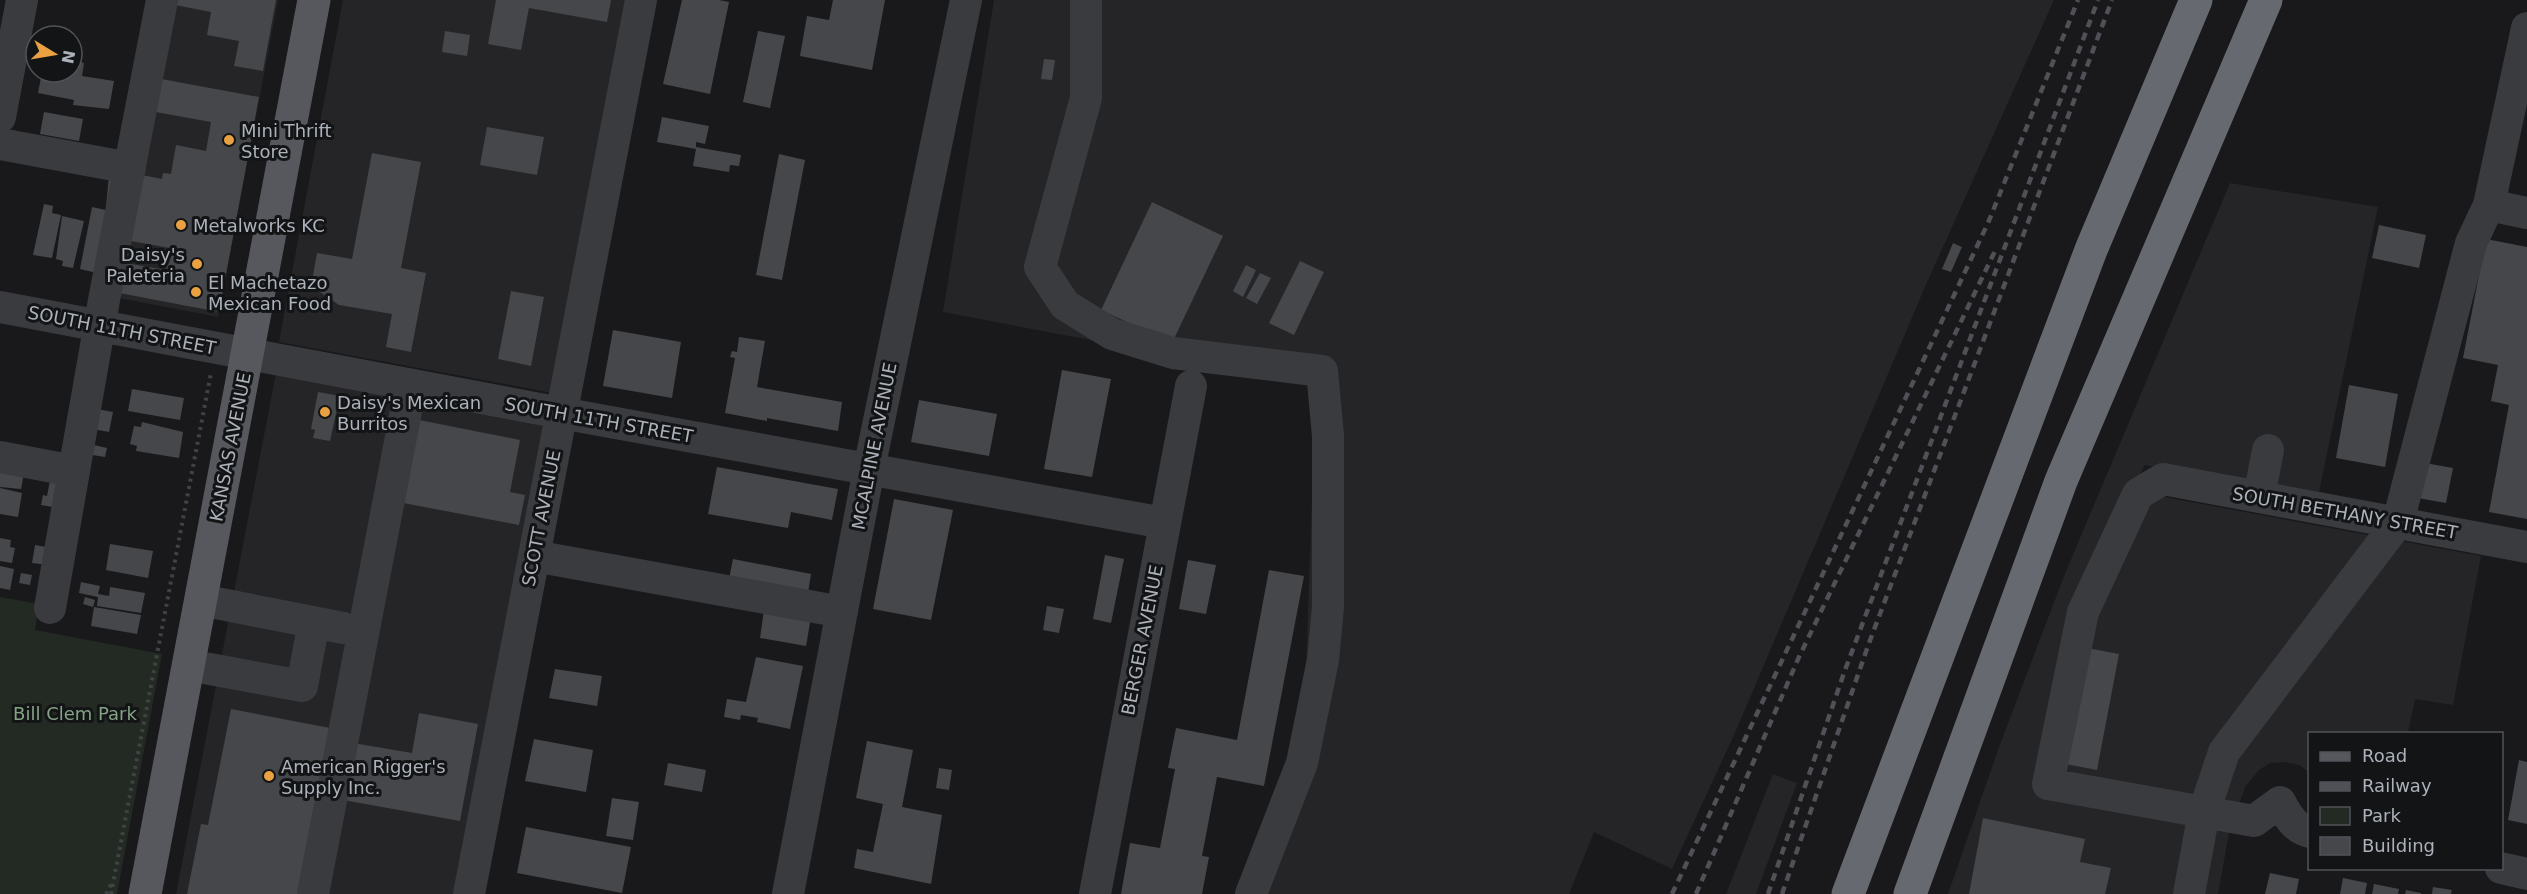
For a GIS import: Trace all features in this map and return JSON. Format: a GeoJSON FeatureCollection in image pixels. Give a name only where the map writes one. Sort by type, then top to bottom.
{"type":"FeatureCollection","features":[{"type":"Feature","properties":{"kind":"highway"},"geometry":{"type":"LineString","coordinates":[[1848,894],[2091,250],[2196,0]]}},
{"type":"Feature","properties":{"kind":"highway"},"geometry":{"type":"LineString","coordinates":[[1910,894],[2061,481],[2266,0]]}},
{"type":"Feature","properties":{"kind":"highway"},"geometry":{"type":"LineString","coordinates":[[2248,43],[2290,0]]}},
{"type":"Feature","properties":{"kind":"main road","name":"KANSAS AVENUE"},"geometry":{"type":"LineString","coordinates":[[145,894],[314,0]]}},
{"type":"Feature","properties":{"kind":"street"},"geometry":{"type":"LineString","coordinates":[[0,117],[22,0]]}},
{"type":"Feature","properties":{"kind":"street"},"geometry":{"type":"LineString","coordinates":[[50,608],[100,325],[162,0]]}},
{"type":"Feature","properties":{"kind":"street","name":"SCOTT AVENUE"},"geometry":{"type":"LineString","coordinates":[[469,894],[641,0]]}},
{"type":"Feature","properties":{"kind":"street","name":"MCALPINE AVENUE"},"geometry":{"type":"LineString","coordinates":[[788,894],[869,469],[966,0]]}},
{"type":"Feature","properties":{"kind":"street"},"geometry":{"type":"LineString","coordinates":[[1086,0],[1086,98],[1040,267],[1065,305],[1112,334],[1173,353],[1322,371],[1328,436],[1328,607],[1323,660],[1302,763],[1251,894]]}},
{"type":"Feature","properties":{"kind":"street"},"geometry":{"type":"LineString","coordinates":[[2188,894],[2204,812],[2224,752],[2398,522],[2471,243],[2488,205],[2527,28]]}},
{"type":"Feature","properties":{"kind":"street"},"geometry":{"type":"LineString","coordinates":[[0,144],[130,168]]}},
{"type":"Feature","properties":{"kind":"street"},"geometry":{"type":"LineString","coordinates":[[2488,205],[2527,213]]}},
{"type":"Feature","properties":{"kind":"street","name":"SOUTH 11TH STREET"},"geometry":{"type":"LineString","coordinates":[[0,307],[561,413],[1164,523]]}},
{"type":"Feature","properties":{"kind":"street"},"geometry":{"type":"LineString","coordinates":[[314,894],[411,385]]}},
{"type":"Feature","properties":{"kind":"street","name":"BERGER AVENUE"},"geometry":{"type":"LineString","coordinates":[[1095,894],[1191,386]]}},
{"type":"Feature","properties":{"kind":"street"},"geometry":{"type":"LineString","coordinates":[[2259,497],[2268,450]]}},
{"type":"Feature","properties":{"kind":"street"},"geometry":{"type":"LineString","coordinates":[[0,457],[74,471]]}},
{"type":"Feature","properties":{"kind":"street","name":"SOUTH BETHANY STREET"},"geometry":{"type":"LineString","coordinates":[[2204,812],[2048,784],[2083,612],[2138,494],[2163,479],[2527,547]]}},
{"type":"Feature","properties":{"kind":"street"},"geometry":{"type":"LineString","coordinates":[[534,556],[842,612]]}},
{"type":"Feature","properties":{"kind":"street"},"geometry":{"type":"LineString","coordinates":[[188,665],[302,686],[329,625],[201,600]]}},
{"type":"Feature","properties":{"kind":"street"},"geometry":{"type":"LineString","coordinates":[[2204,812],[2254,821],[2280,802],[2289,818],[2302,830],[2308,832]]}},
{"type":"Feature","properties":{"kind":"street"},"geometry":{"type":"LineString","coordinates":[[2503,868],[2527,874]]}},
{"type":"Feature","properties":{"kind":"path"},"geometry":{"type":"LineString","coordinates":[[111,894],[213,366]]}},
{"type":"Feature","properties":{"kind":"path"},"geometry":{"type":"LineString","coordinates":[[106,894],[114,878]]}},
{"type":"Feature","properties":{"kind":"shaded area"},"geometry":{"type":"Polygon","coordinates":[[[170,0],[278,0],[218,317],[114,297],[170,0]]]}},
{"type":"Feature","properties":{"kind":"shaded area"},"geometry":{"type":"Polygon","coordinates":[[[343,0],[627,0],[553,393],[279,342],[343,0]]]}},
{"type":"Feature","properties":{"kind":"shaded area"},"geometry":{"type":"Polygon","coordinates":[[[994,0],[2054,0],[1925,287],[1735,733],[1672,869],[1594,832],[1569,894],[1239,894],[1290,761],[1306,672],[1316,383],[943,312],[994,0]]]}},
{"type":"Feature","properties":{"kind":"shaded area"},"geometry":{"type":"Polygon","coordinates":[[[2230,183],[2378,207],[2318,497],[2145,465],[2132,491],[2481,556],[2453,705],[2415,699],[2408,732],[2308,732],[2308,771],[2299,765],[2284,762],[2270,763],[2259,770],[2245,787],[2229,833],[2218,894],[1948,894],[1999,747],[2064,576],[2230,183]]]}},
{"type":"Feature","properties":{"kind":"shaded area"},"geometry":{"type":"Polygon","coordinates":[[[276,373],[400,397],[305,894],[176,894],[276,373]]]}},
{"type":"Feature","properties":{"kind":"shaded area"},"geometry":{"type":"Polygon","coordinates":[[[414,399],[547,424],[456,894],[319,894],[414,399]]]}},
{"type":"Feature","properties":{"kind":"shaded area"},"geometry":{"type":"Polygon","coordinates":[[[1773,774],[1797,783],[1756,894],[1726,894],[1773,774]]]}},
{"type":"Feature","properties":{"kind":"green space","name":"Bill Clem Park"},"geometry":{"type":"Polygon","coordinates":[[[0,597],[39,604],[35,630],[162,654],[117,894],[0,894],[0,597]]]}},
{"type":"Feature","properties":{"kind":"building"},"geometry":{"type":"Polygon","coordinates":[[[176,0],[276,0],[263,71],[234,66],[239,41],[207,35],[211,12],[175,5],[176,0]]]}},
{"type":"Feature","properties":{"kind":"building"},"geometry":{"type":"Polygon","coordinates":[[[496,0],[611,0],[607,22],[529,8],[521,50],[488,44],[496,0]]]}},
{"type":"Feature","properties":{"kind":"building"},"geometry":{"type":"Polygon","coordinates":[[[682,0],[729,2],[710,94],[663,84],[682,0]]]}},
{"type":"Feature","properties":{"kind":"building"},"geometry":{"type":"Polygon","coordinates":[[[833,0],[885,0],[872,70],[800,56],[807,16],[829,20],[833,0]]]}},
{"type":"Feature","properties":{"kind":"building"},"geometry":{"type":"Polygon","coordinates":[[[445,31],[470,35],[467,56],[442,52],[445,31]]]}},
{"type":"Feature","properties":{"kind":"building"},"geometry":{"type":"Polygon","coordinates":[[[758,31],[785,36],[770,108],[743,102],[758,31]]]}},
{"type":"Feature","properties":{"kind":"building"},"geometry":{"type":"Polygon","coordinates":[[[1044,59],[1055,60],[1052,80],[1041,79],[1044,59]]]}},
{"type":"Feature","properties":{"kind":"building"},"geometry":{"type":"Polygon","coordinates":[[[84,76],[114,81],[109,109],[73,105],[74,100],[38,93],[40,84],[84,84],[84,76]]]}},
{"type":"Feature","properties":{"kind":"building"},"geometry":{"type":"Polygon","coordinates":[[[156,78],[259,97],[219,312],[114,292],[120,262],[166,270],[170,248],[125,240],[137,174],[162,179],[163,173],[171,174],[176,145],[206,151],[211,122],[150,111],[156,78]]]}},
{"type":"Feature","properties":{"kind":"building"},"geometry":{"type":"Polygon","coordinates":[[[44,112],[83,119],[79,141],[40,134],[44,112]]]}},
{"type":"Feature","properties":{"kind":"building"},"geometry":{"type":"Polygon","coordinates":[[[662,117],[709,126],[705,144],[696,142],[696,147],[741,155],[739,166],[730,165],[729,172],[693,166],[696,149],[657,142],[662,117]]]}},
{"type":"Feature","properties":{"kind":"building"},"geometry":{"type":"Polygon","coordinates":[[[487,127],[544,137],[537,175],[480,165],[487,127]]]}},
{"type":"Feature","properties":{"kind":"building"},"geometry":{"type":"Polygon","coordinates":[[[372,153],[421,162],[401,268],[426,273],[411,352],[386,347],[392,314],[339,305],[311,286],[317,253],[352,259],[372,153]]]}},
{"type":"Feature","properties":{"kind":"building"},"geometry":{"type":"Polygon","coordinates":[[[779,154],[805,160],[782,280],[756,275],[779,154]]]}},
{"type":"Feature","properties":{"kind":"building"},"geometry":{"type":"Polygon","coordinates":[[[109,176],[121,178],[115,208],[106,206],[109,176]]]}},
{"type":"Feature","properties":{"kind":"building"},"geometry":{"type":"Polygon","coordinates":[[[1152,202],[1223,236],[1172,343],[1101,310],[1152,202]]]}},
{"type":"Feature","properties":{"kind":"building"},"geometry":{"type":"Polygon","coordinates":[[[44,204],[53,206],[52,213],[61,215],[52,258],[33,255],[44,204]]]}},
{"type":"Feature","properties":{"kind":"building"},"geometry":{"type":"Polygon","coordinates":[[[92,207],[106,210],[97,273],[80,269],[92,207]]]}},
{"type":"Feature","properties":{"kind":"building"},"geometry":{"type":"Polygon","coordinates":[[[62,216],[84,221],[73,268],[62,266],[63,261],[56,259],[62,216]]]}},
{"type":"Feature","properties":{"kind":"building"},"geometry":{"type":"Polygon","coordinates":[[[2379,225],[2426,235],[2419,268],[2372,258],[2379,225]]]}},
{"type":"Feature","properties":{"kind":"building"},"geometry":{"type":"Polygon","coordinates":[[[2486,239],[2527,247],[2527,519],[2489,512],[2509,405],[2491,401],[2498,365],[2463,358],[2486,239]]]}},
{"type":"Feature","properties":{"kind":"building"},"geometry":{"type":"Polygon","coordinates":[[[1953,243],[1962,247],[1951,272],[1942,269],[1953,243]]]}},
{"type":"Feature","properties":{"kind":"building"},"geometry":{"type":"Polygon","coordinates":[[[1300,261],[1324,272],[1294,335],[1269,323],[1300,261]]]}},
{"type":"Feature","properties":{"kind":"building"},"geometry":{"type":"Polygon","coordinates":[[[1246,265],[1256,270],[1243,297],[1233,291],[1246,265]]]}},
{"type":"Feature","properties":{"kind":"building"},"geometry":{"type":"Polygon","coordinates":[[[1260,273],[1271,278],[1257,304],[1246,298],[1260,273]]]}},
{"type":"Feature","properties":{"kind":"building"},"geometry":{"type":"Polygon","coordinates":[[[511,291],[544,297],[531,366],[498,359],[511,291]]]}},
{"type":"Feature","properties":{"kind":"building"},"geometry":{"type":"Polygon","coordinates":[[[613,330],[681,342],[672,398],[603,386],[613,330]]]}},
{"type":"Feature","properties":{"kind":"building"},"geometry":{"type":"Polygon","coordinates":[[[739,337],[765,341],[757,387],[842,402],[838,431],[725,413],[735,358],[730,357],[732,351],[737,352],[739,337]]]}},
{"type":"Feature","properties":{"kind":"building"},"geometry":{"type":"Polygon","coordinates":[[[1062,370],[1111,379],[1092,477],[1044,469],[1062,370]]]}},
{"type":"Feature","properties":{"kind":"building"},"geometry":{"type":"Polygon","coordinates":[[[2349,385],[2398,394],[2385,467],[2336,458],[2349,385]]]}},
{"type":"Feature","properties":{"kind":"building"},"geometry":{"type":"Polygon","coordinates":[[[132,389],[184,398],[180,420],[128,411],[132,389]]]}},
{"type":"Feature","properties":{"kind":"building","name":"Daisy's Mexican Burritos"},"geometry":{"type":"Polygon","coordinates":[[[318,392],[340,396],[330,441],[313,438],[315,430],[311,429],[318,392]]]}},
{"type":"Feature","properties":{"kind":"building"},"geometry":{"type":"Polygon","coordinates":[[[919,400],[997,414],[989,456],[911,442],[919,400]]]}},
{"type":"Feature","properties":{"kind":"building"},"geometry":{"type":"Polygon","coordinates":[[[91,408],[113,412],[109,432],[87,428],[91,408]]]}},
{"type":"Feature","properties":{"kind":"building"},"geometry":{"type":"Polygon","coordinates":[[[414,419],[520,440],[510,492],[525,495],[519,525],[398,502],[414,419]]]}},
{"type":"Feature","properties":{"kind":"building"},"geometry":{"type":"Polygon","coordinates":[[[142,422],[183,432],[179,458],[136,451],[137,446],[130,444],[134,426],[141,427],[142,422]]]}},
{"type":"Feature","properties":{"kind":"building"},"geometry":{"type":"Polygon","coordinates":[[[94,445],[107,448],[105,457],[92,455],[94,445]]]}},
{"type":"Feature","properties":{"kind":"building"},"geometry":{"type":"Polygon","coordinates":[[[0,463],[25,468],[21,489],[0,487],[0,463]]]}},
{"type":"Feature","properties":{"kind":"building"},"geometry":{"type":"Polygon","coordinates":[[[2425,463],[2453,468],[2446,503],[2418,498],[2425,463]]]}},
{"type":"Feature","properties":{"kind":"building"},"geometry":{"type":"Polygon","coordinates":[[[717,467],[838,489],[832,520],[791,512],[788,528],[708,514],[717,467]]]}},
{"type":"Feature","properties":{"kind":"building"},"geometry":{"type":"Polygon","coordinates":[[[51,475],[64,477],[58,508],[41,505],[43,495],[47,496],[51,475]]]}},
{"type":"Feature","properties":{"kind":"building"},"geometry":{"type":"Polygon","coordinates":[[[0,488],[22,493],[18,517],[0,514],[0,488]]]}},
{"type":"Feature","properties":{"kind":"building"},"geometry":{"type":"Polygon","coordinates":[[[894,499],[953,510],[931,620],[873,609],[894,499]]]}},
{"type":"Feature","properties":{"kind":"building"},"geometry":{"type":"Polygon","coordinates":[[[0,538],[11,540],[10,547],[15,548],[12,563],[0,561],[0,538]]]}},
{"type":"Feature","properties":{"kind":"building"},"geometry":{"type":"Polygon","coordinates":[[[110,544],[153,551],[148,578],[106,570],[110,544]]]}},
{"type":"Feature","properties":{"kind":"building"},"geometry":{"type":"Polygon","coordinates":[[[35,545],[51,548],[48,565],[32,563],[35,545]]]}},
{"type":"Feature","properties":{"kind":"building"},"geometry":{"type":"Polygon","coordinates":[[[1105,555],[1124,559],[1111,623],[1093,619],[1105,555]]]}},
{"type":"Feature","properties":{"kind":"building"},"geometry":{"type":"Polygon","coordinates":[[[733,559],[811,574],[807,599],[728,584],[733,559]]]}},
{"type":"Feature","properties":{"kind":"building"},"geometry":{"type":"Polygon","coordinates":[[[1188,560],[1216,565],[1206,614],[1179,609],[1188,560]]]}},
{"type":"Feature","properties":{"kind":"building"},"geometry":{"type":"Polygon","coordinates":[[[0,566],[14,569],[10,590],[0,588],[0,566]]]}},
{"type":"Feature","properties":{"kind":"building"},"geometry":{"type":"Polygon","coordinates":[[[1269,570],[1304,576],[1264,786],[1217,777],[1202,856],[1209,857],[1202,894],[1121,894],[1130,843],[1160,848],[1175,769],[1168,768],[1176,728],[1237,740],[1269,570]]]}},
{"type":"Feature","properties":{"kind":"building"},"geometry":{"type":"Polygon","coordinates":[[[21,573],[32,575],[30,585],[19,583],[21,573]]]}},
{"type":"Feature","properties":{"kind":"building"},"geometry":{"type":"Polygon","coordinates":[[[81,582],[100,586],[98,594],[109,596],[110,587],[145,593],[141,613],[97,606],[98,597],[79,593],[81,582]]]}},
{"type":"Feature","properties":{"kind":"building"},"geometry":{"type":"Polygon","coordinates":[[[85,597],[95,600],[93,607],[83,604],[85,597]]]}},
{"type":"Feature","properties":{"kind":"building"},"geometry":{"type":"Polygon","coordinates":[[[1047,606],[1064,609],[1059,633],[1043,630],[1047,606]]]}},
{"type":"Feature","properties":{"kind":"building"},"geometry":{"type":"Polygon","coordinates":[[[94,607],[141,615],[137,634],[91,626],[94,607]]]}},
{"type":"Feature","properties":{"kind":"building"},"geometry":{"type":"Polygon","coordinates":[[[764,610],[811,617],[806,646],[760,638],[764,610]]]}},
{"type":"Feature","properties":{"kind":"building"},"geometry":{"type":"Polygon","coordinates":[[[2082,647],[2119,654],[2097,770],[2060,763],[2082,647]]]}},
{"type":"Feature","properties":{"kind":"building"},"geometry":{"type":"Polygon","coordinates":[[[756,657],[803,666],[790,729],[757,722],[758,718],[741,715],[740,720],[724,717],[727,699],[746,702],[756,657]]]}},
{"type":"Feature","properties":{"kind":"building"},"geometry":{"type":"Polygon","coordinates":[[[555,669],[602,676],[597,706],[549,698],[555,669]]]}},
{"type":"Feature","properties":{"kind":"building","name":"American Rigger's Supply Inc."},"geometry":{"type":"Polygon","coordinates":[[[231,709],[330,728],[297,894],[187,894],[201,824],[208,825],[231,709]]]}},
{"type":"Feature","properties":{"kind":"building"},"geometry":{"type":"Polygon","coordinates":[[[419,713],[478,724],[460,821],[343,800],[353,743],[412,753],[419,713]]]}},
{"type":"Feature","properties":{"kind":"building"},"geometry":{"type":"Polygon","coordinates":[[[534,739],[593,750],[586,792],[525,781],[534,739]]]}},
{"type":"Feature","properties":{"kind":"building"},"geometry":{"type":"Polygon","coordinates":[[[867,741],[913,750],[902,807],[942,815],[931,884],[854,868],[857,849],[873,852],[883,804],[856,798],[867,741]]]}},
{"type":"Feature","properties":{"kind":"building"},"geometry":{"type":"Polygon","coordinates":[[[2519,760],[2527,762],[2527,824],[2508,820],[2519,760]]]}},
{"type":"Feature","properties":{"kind":"building"},"geometry":{"type":"Polygon","coordinates":[[[668,763],[706,770],[702,792],[664,785],[668,763]]]}},
{"type":"Feature","properties":{"kind":"building"},"geometry":{"type":"Polygon","coordinates":[[[939,768],[952,770],[949,790],[936,788],[939,768]]]}},
{"type":"Feature","properties":{"kind":"building"},"geometry":{"type":"Polygon","coordinates":[[[612,798],[639,802],[633,840],[606,836],[612,798]]]}},
{"type":"Feature","properties":{"kind":"building"},"geometry":{"type":"Polygon","coordinates":[[[1983,818],[2085,839],[2080,862],[2111,868],[2105,894],[1969,894],[1983,818]]]}},
{"type":"Feature","properties":{"kind":"building"},"geometry":{"type":"Polygon","coordinates":[[[526,827],[631,847],[622,893],[517,873],[526,827]]]}},
{"type":"Feature","properties":{"kind":"building"},"geometry":{"type":"Polygon","coordinates":[[[2270,873],[2299,879],[2296,894],[2265,894],[2270,873]]]}},
{"type":"Feature","properties":{"kind":"building"},"geometry":{"type":"Polygon","coordinates":[[[2343,878],[2367,883],[2365,894],[2340,894],[2343,878]]]}},
{"type":"Feature","properties":{"kind":"building"},"geometry":{"type":"Polygon","coordinates":[[[2374,884],[2399,889],[2398,894],[2372,894],[2374,884]]]}},
{"type":"Feature","properties":{"kind":"building"},"geometry":{"type":"Polygon","coordinates":[[[2433,887],[2452,890],[2451,894],[2432,894],[2433,887]]]}},
{"type":"Feature","properties":{"kind":"building"},"geometry":{"type":"Polygon","coordinates":[[[2406,890],[2421,893],[2421,894],[2405,894],[2406,890]]]}},
{"type":"Feature","properties":{"kind":"railway"},"geometry":{"type":"LineString","coordinates":[[1672,894],[1988,223],[2078,0]]}},
{"type":"Feature","properties":{"kind":"railway"},"geometry":{"type":"LineString","coordinates":[[1768,894],[1845,670],[2098,0]]}},
{"type":"Feature","properties":{"kind":"railway"},"geometry":{"type":"LineString","coordinates":[[1782,894],[1869,643],[2112,0]]}},
{"type":"Feature","properties":{"kind":"railway"},"geometry":{"type":"LineString","coordinates":[[1696,894],[1799,657],[1995,251]]}},
{"type":"Feature","properties":{"kind":"place","name":"Mini Thrift Store"},"geometry":{"type":"Point","coordinates":[229,140]}},
{"type":"Feature","properties":{"kind":"place","name":"Metalworks KC"},"geometry":{"type":"Point","coordinates":[181,225]}},
{"type":"Feature","properties":{"kind":"place","name":"Daisy's Paleteria"},"geometry":{"type":"Point","coordinates":[197,264]}},
{"type":"Feature","properties":{"kind":"place","name":"El Machetazo Mexican Food"},"geometry":{"type":"Point","coordinates":[196,292]}},
{"type":"Feature","properties":{"kind":"place","name":"Daisy's Mexican Burritos"},"geometry":{"type":"Point","coordinates":[325,412]}},
{"type":"Feature","properties":{"kind":"place","name":"American Rigger's Supply Inc."},"geometry":{"type":"Point","coordinates":[269,776]}}]}
